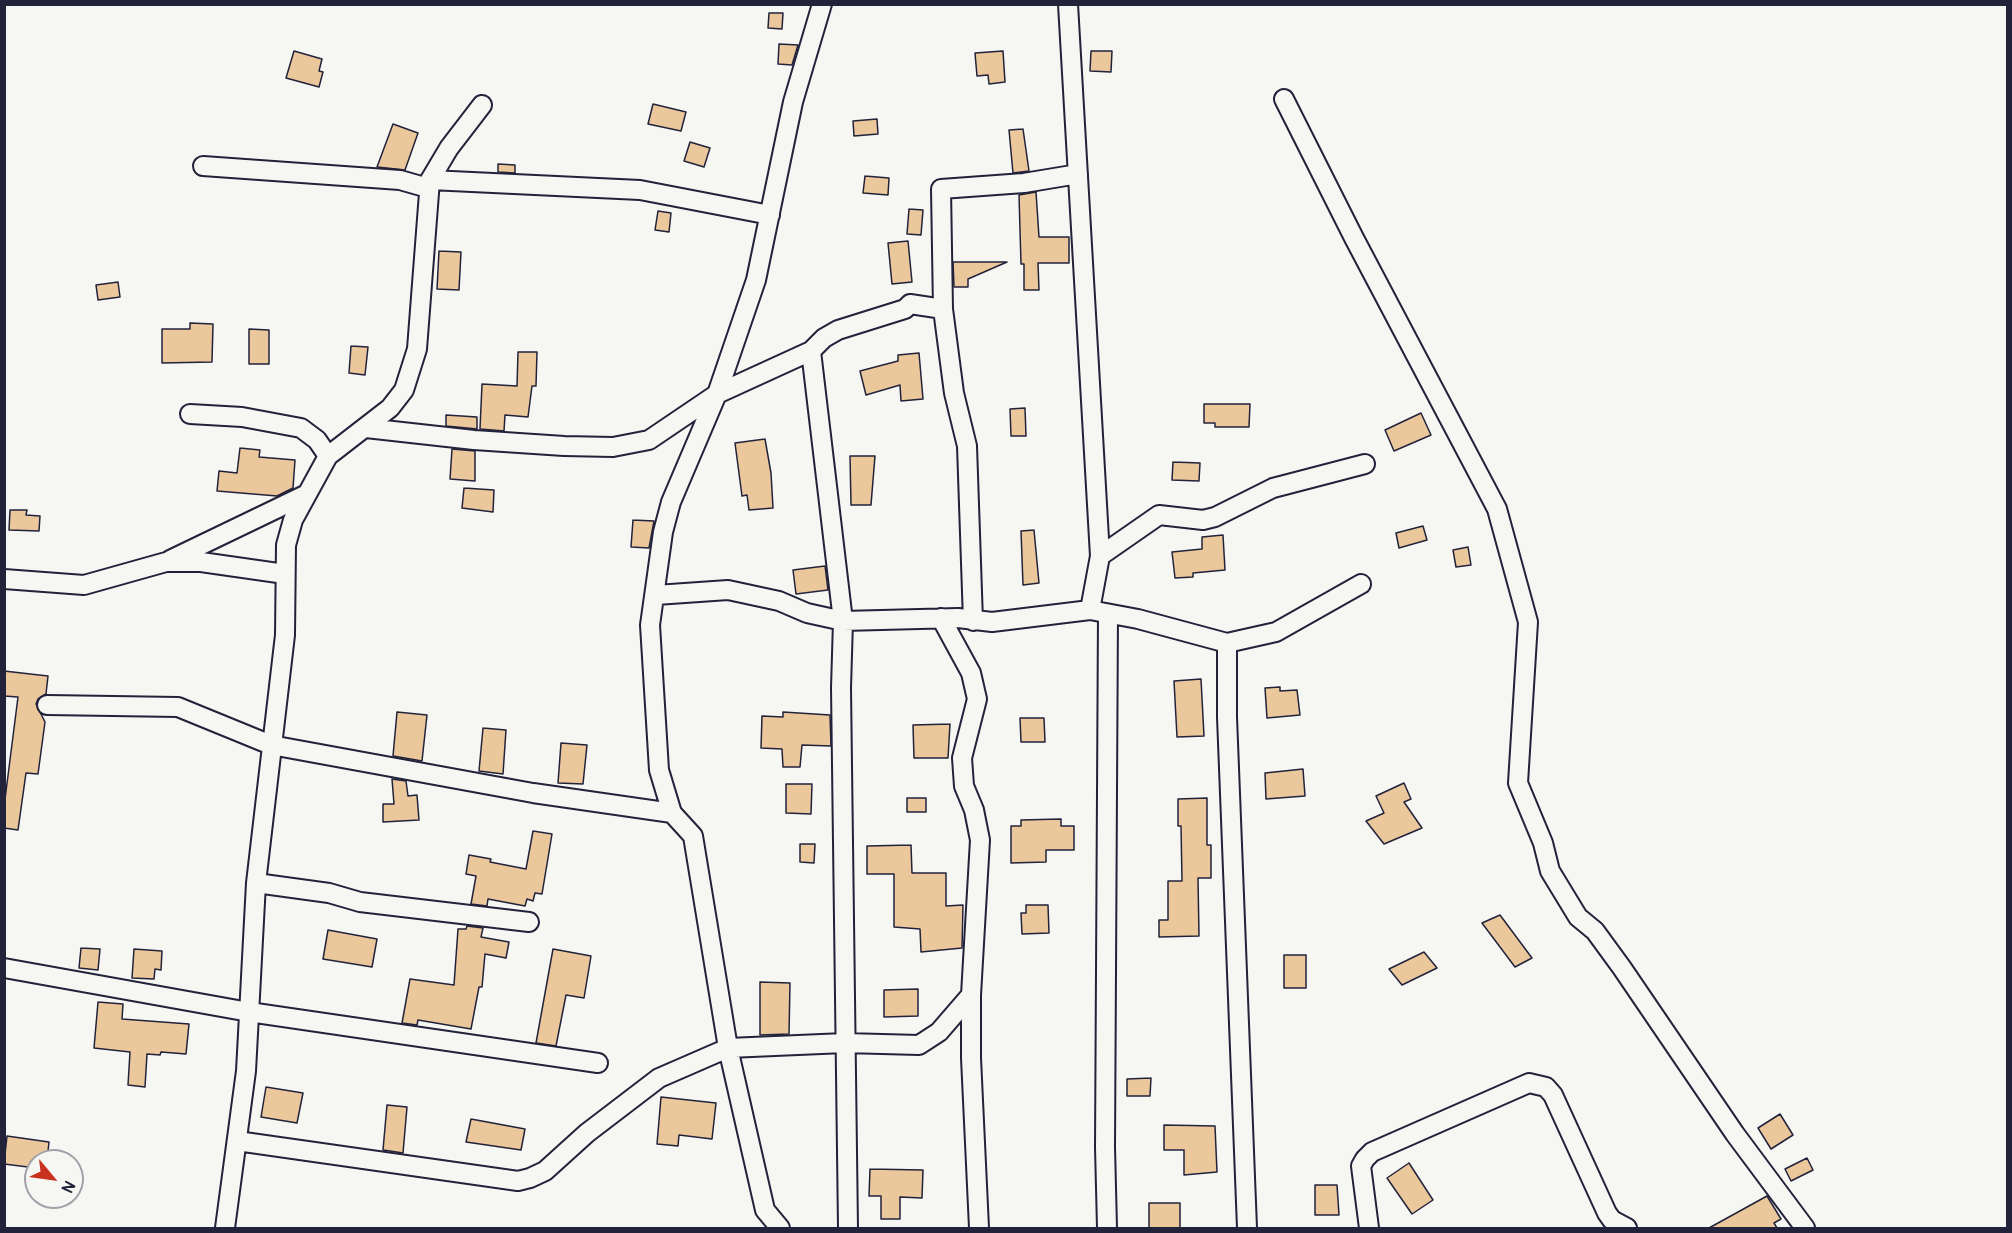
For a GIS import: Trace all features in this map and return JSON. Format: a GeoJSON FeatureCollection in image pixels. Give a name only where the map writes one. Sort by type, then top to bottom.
{"type":"FeatureCollection","features":[{"type":"Feature","properties":{"kind":"street"},"geometry":{"type":"LineString","coordinates":[[780,1228],[765,1210],[728,1048],[699,857],[693,836],[672,813],[659,770],[650,625],[663,532],[671,502],[717,394],[756,280],[794,102],[822,4]]}},
{"type":"Feature","properties":{"kind":"street"},"geometry":{"type":"LineString","coordinates":[[1068,4],[1100,556],[1090,610]]}},
{"type":"Feature","properties":{"kind":"street"},"geometry":{"type":"LineString","coordinates":[[1284,99],[1354,238],[1497,509],[1528,622],[1518,783],[1543,843],[1550,871],[1578,917],[1594,931],[1615,959],[1736,1134],[1805,1228]]}},
{"type":"Feature","properties":{"kind":"street"},"geometry":{"type":"LineString","coordinates":[[225,1228],[246,1071],[256,884],[285,635],[286,545],[293,520],[328,456],[390,408],[404,390],[417,349],[429,184],[449,148],[482,105]]}},
{"type":"Feature","properties":{"kind":"street"},"geometry":{"type":"LineString","coordinates":[[203,166],[390,179],[429,184],[640,189],[770,215]]}},
{"type":"Feature","properties":{"kind":"street"},"geometry":{"type":"LineString","coordinates":[[973,621],[967,446],[954,393],[942,309],[941,189],[1024,183],[1078,174]]}},
{"type":"Feature","properties":{"kind":"street"},"geometry":{"type":"LineString","coordinates":[[366,428],[474,440],[613,447],[649,440],[717,394],[812,351],[824,338],[838,330],[905,309],[910,304],[942,309]]}},
{"type":"Feature","properties":{"kind":"street"},"geometry":{"type":"LineString","coordinates":[[812,351],[843,621],[841,688],[848,1228]]}},
{"type":"Feature","properties":{"kind":"street"},"geometry":{"type":"LineString","coordinates":[[190,414],[242,417],[301,428],[317,440],[328,456]]}},
{"type":"Feature","properties":{"kind":"street"},"geometry":{"type":"LineString","coordinates":[[1100,556],[1159,515],[1203,520],[1215,517],[1273,488],[1365,464]]}},
{"type":"Feature","properties":{"kind":"street"},"geometry":{"type":"LineString","coordinates":[[4,579],[84,585],[165,562],[305,495]]}},
{"type":"Feature","properties":{"kind":"street"},"geometry":{"type":"LineString","coordinates":[[165,562],[201,562],[285,574]]}},
{"type":"Feature","properties":{"kind":"street"},"geometry":{"type":"LineString","coordinates":[[656,595],[728,590],[779,601],[807,613],[843,621],[941,618],[992,622],[1090,610],[1227,643],[1276,632],[1361,584]]}},
{"type":"Feature","properties":{"kind":"street"},"geometry":{"type":"LineString","coordinates":[[1107,1228],[1105,1147],[1108,614]]}},
{"type":"Feature","properties":{"kind":"street"},"geometry":{"type":"LineString","coordinates":[[941,618],[971,673],[977,699],[962,758],[964,786],[974,810],[980,840],[971,995],[971,1058],[979,1228]]}},
{"type":"Feature","properties":{"kind":"street"},"geometry":{"type":"LineString","coordinates":[[1227,643],[1227,717],[1247,1228]]}},
{"type":"Feature","properties":{"kind":"street"},"geometry":{"type":"LineString","coordinates":[[47,705],[178,707],[271,745],[533,793],[672,813]]}},
{"type":"Feature","properties":{"kind":"street"},"geometry":{"type":"LineString","coordinates":[[256,884],[329,893],[360,902],[529,922]]}},
{"type":"Feature","properties":{"kind":"street"},"geometry":{"type":"LineString","coordinates":[[4,968],[249,1012],[598,1063]]}},
{"type":"Feature","properties":{"kind":"street"},"geometry":{"type":"LineString","coordinates":[[237,1141],[518,1181],[545,1171],[635,1094],[659,1078],[728,1048],[845,1043],[919,1045],[939,1032],[971,995]]}},
{"type":"Feature","properties":{"kind":"street"},"geometry":{"type":"LineString","coordinates":[[1369,1228],[1361,1166],[1372,1152],[1529,1083],[1546,1087],[1553,1095],[1607,1213],[1612,1220],[1627,1228]]}},
{"type":"Feature","properties":{"kind":"building"},"geometry":{"type":"Polygon","coordinates":[[[769,13],[783,13],[782,29],[768,28],[769,13]]]}},
{"type":"Feature","properties":{"kind":"building"},"geometry":{"type":"Polygon","coordinates":[[[779,44],[798,45],[792,65],[778,64],[779,44]]]}},
{"type":"Feature","properties":{"kind":"building"},"geometry":{"type":"Polygon","coordinates":[[[294,51],[322,59],[319,71],[323,72],[319,87],[286,78],[294,51]]]}},
{"type":"Feature","properties":{"kind":"building"},"geometry":{"type":"Polygon","coordinates":[[[1003,51],[1005,82],[989,84],[988,75],[977,76],[975,53],[1003,51]]]}},
{"type":"Feature","properties":{"kind":"building"},"geometry":{"type":"Polygon","coordinates":[[[1091,51],[1112,51],[1111,72],[1090,71],[1091,51]]]}},
{"type":"Feature","properties":{"kind":"building"},"geometry":{"type":"Polygon","coordinates":[[[653,104],[686,112],[681,131],[648,124],[653,104]]]}},
{"type":"Feature","properties":{"kind":"building"},"geometry":{"type":"Polygon","coordinates":[[[877,119],[878,134],[854,136],[853,121],[877,119]]]}},
{"type":"Feature","properties":{"kind":"building"},"geometry":{"type":"Polygon","coordinates":[[[393,124],[418,133],[405,170],[377,167],[393,124]]]}},
{"type":"Feature","properties":{"kind":"building"},"geometry":{"type":"Polygon","coordinates":[[[1023,129],[1029,171],[1013,173],[1009,130],[1023,129]]]}},
{"type":"Feature","properties":{"kind":"building"},"geometry":{"type":"Polygon","coordinates":[[[690,142],[710,148],[704,167],[684,161],[690,142]]]}},
{"type":"Feature","properties":{"kind":"building"},"geometry":{"type":"Polygon","coordinates":[[[498,164],[515,165],[515,173],[498,172],[498,164]]]}},
{"type":"Feature","properties":{"kind":"building"},"geometry":{"type":"Polygon","coordinates":[[[865,176],[889,178],[888,195],[863,193],[865,176]]]}},
{"type":"Feature","properties":{"kind":"building"},"geometry":{"type":"Polygon","coordinates":[[[1036,192],[1039,237],[1069,237],[1069,263],[1038,263],[1039,290],[1024,290],[1019,195],[1036,192]]]}},
{"type":"Feature","properties":{"kind":"building"},"geometry":{"type":"Polygon","coordinates":[[[909,209],[923,210],[921,235],[907,234],[909,209]]]}},
{"type":"Feature","properties":{"kind":"building"},"geometry":{"type":"Polygon","coordinates":[[[658,211],[671,213],[669,232],[655,230],[658,211]]]}},
{"type":"Feature","properties":{"kind":"building"},"geometry":{"type":"Polygon","coordinates":[[[908,241],[912,282],[892,284],[888,243],[908,241]]]}},
{"type":"Feature","properties":{"kind":"building"},"geometry":{"type":"Polygon","coordinates":[[[439,251],[461,252],[459,290],[437,289],[439,251]]]}},
{"type":"Feature","properties":{"kind":"building"},"geometry":{"type":"Polygon","coordinates":[[[953,262],[1007,262],[968,279],[968,287],[954,287],[953,262]]]}},
{"type":"Feature","properties":{"kind":"building"},"geometry":{"type":"Polygon","coordinates":[[[118,282],[120,297],[98,300],[96,285],[118,282]]]}},
{"type":"Feature","properties":{"kind":"building"},"geometry":{"type":"Polygon","coordinates":[[[190,323],[213,324],[212,362],[162,363],[162,329],[190,329],[190,323]]]}},
{"type":"Feature","properties":{"kind":"building"},"geometry":{"type":"Polygon","coordinates":[[[249,329],[269,330],[269,364],[249,364],[249,329]]]}},
{"type":"Feature","properties":{"kind":"building"},"geometry":{"type":"Polygon","coordinates":[[[351,346],[368,347],[365,375],[349,373],[351,346]]]}},
{"type":"Feature","properties":{"kind":"building"},"geometry":{"type":"Polygon","coordinates":[[[518,352],[537,352],[536,386],[532,386],[528,417],[505,415],[504,431],[480,429],[482,384],[517,386],[518,352]]]}},
{"type":"Feature","properties":{"kind":"building"},"geometry":{"type":"Polygon","coordinates":[[[919,353],[923,399],[901,401],[900,385],[866,395],[860,371],[898,361],[898,355],[919,353]]]}},
{"type":"Feature","properties":{"kind":"building"},"geometry":{"type":"Polygon","coordinates":[[[1204,404],[1250,404],[1249,427],[1215,427],[1215,423],[1204,423],[1204,404]]]}},
{"type":"Feature","properties":{"kind":"building"},"geometry":{"type":"Polygon","coordinates":[[[1025,408],[1026,436],[1011,436],[1010,409],[1025,408]]]}},
{"type":"Feature","properties":{"kind":"building"},"geometry":{"type":"Polygon","coordinates":[[[1421,413],[1431,435],[1394,451],[1385,430],[1421,413]]]}},
{"type":"Feature","properties":{"kind":"building"},"geometry":{"type":"Polygon","coordinates":[[[446,415],[477,417],[477,429],[446,426],[446,415]]]}},
{"type":"Feature","properties":{"kind":"building"},"geometry":{"type":"Polygon","coordinates":[[[765,439],[771,473],[773,508],[749,510],[747,495],[742,496],[735,443],[765,439]]]}},
{"type":"Feature","properties":{"kind":"building"},"geometry":{"type":"Polygon","coordinates":[[[240,448],[260,450],[259,457],[295,460],[293,488],[277,496],[217,491],[219,471],[237,473],[240,448]]]}},
{"type":"Feature","properties":{"kind":"building"},"geometry":{"type":"Polygon","coordinates":[[[452,449],[475,451],[475,481],[450,479],[452,449]]]}},
{"type":"Feature","properties":{"kind":"building"},"geometry":{"type":"Polygon","coordinates":[[[850,456],[875,456],[871,505],[851,505],[850,456]]]}},
{"type":"Feature","properties":{"kind":"building"},"geometry":{"type":"Polygon","coordinates":[[[1173,462],[1200,463],[1199,481],[1172,480],[1173,462]]]}},
{"type":"Feature","properties":{"kind":"building"},"geometry":{"type":"Polygon","coordinates":[[[464,488],[494,490],[493,512],[462,508],[464,488]]]}},
{"type":"Feature","properties":{"kind":"building"},"geometry":{"type":"Polygon","coordinates":[[[10,510],[27,510],[26,515],[40,516],[39,531],[9,530],[10,510]]]}},
{"type":"Feature","properties":{"kind":"building"},"geometry":{"type":"Polygon","coordinates":[[[633,520],[654,521],[649,548],[631,547],[633,520]]]}},
{"type":"Feature","properties":{"kind":"building"},"geometry":{"type":"Polygon","coordinates":[[[1423,526],[1427,540],[1399,548],[1396,533],[1423,526]]]}},
{"type":"Feature","properties":{"kind":"building"},"geometry":{"type":"Polygon","coordinates":[[[1034,530],[1039,583],[1023,585],[1021,531],[1034,530]]]}},
{"type":"Feature","properties":{"kind":"building"},"geometry":{"type":"Polygon","coordinates":[[[1223,535],[1225,570],[1193,573],[1193,577],[1175,578],[1172,552],[1202,549],[1202,537],[1223,535]]]}},
{"type":"Feature","properties":{"kind":"building"},"geometry":{"type":"Polygon","coordinates":[[[1468,547],[1471,565],[1456,567],[1453,550],[1468,547]]]}},
{"type":"Feature","properties":{"kind":"building"},"geometry":{"type":"Polygon","coordinates":[[[825,566],[828,590],[796,594],[793,570],[825,566]]]}},
{"type":"Feature","properties":{"kind":"building"},"geometry":{"type":"Polygon","coordinates":[[[4,671],[48,676],[46,694],[38,699],[36,704],[45,722],[38,774],[26,773],[18,830],[4,828],[4,807],[18,697],[4,696],[4,671]]]}},
{"type":"Feature","properties":{"kind":"building"},"geometry":{"type":"Polygon","coordinates":[[[1201,679],[1204,736],[1177,737],[1174,681],[1201,679]]]}},
{"type":"Feature","properties":{"kind":"building"},"geometry":{"type":"Polygon","coordinates":[[[1280,687],[1280,691],[1297,690],[1300,715],[1267,718],[1265,688],[1280,687]]]}},
{"type":"Feature","properties":{"kind":"building"},"geometry":{"type":"Polygon","coordinates":[[[397,712],[427,715],[422,761],[393,756],[397,712]]]}},
{"type":"Feature","properties":{"kind":"building"},"geometry":{"type":"Polygon","coordinates":[[[783,712],[830,715],[831,746],[802,745],[800,767],[783,767],[782,749],[761,748],[762,716],[783,717],[783,712]]]}},
{"type":"Feature","properties":{"kind":"building"},"geometry":{"type":"Polygon","coordinates":[[[1020,718],[1044,718],[1045,742],[1021,742],[1020,718]]]}},
{"type":"Feature","properties":{"kind":"building"},"geometry":{"type":"Polygon","coordinates":[[[950,724],[948,758],[914,758],[913,725],[950,724]]]}},
{"type":"Feature","properties":{"kind":"building"},"geometry":{"type":"Polygon","coordinates":[[[483,728],[506,730],[503,774],[479,771],[483,728]]]}},
{"type":"Feature","properties":{"kind":"building"},"geometry":{"type":"Polygon","coordinates":[[[561,743],[587,745],[583,784],[558,783],[561,743]]]}},
{"type":"Feature","properties":{"kind":"building"},"geometry":{"type":"Polygon","coordinates":[[[1303,769],[1305,796],[1266,799],[1265,773],[1303,769]]]}},
{"type":"Feature","properties":{"kind":"building"},"geometry":{"type":"Polygon","coordinates":[[[392,779],[406,781],[408,796],[417,795],[419,820],[383,822],[383,804],[394,804],[392,779]]]}},
{"type":"Feature","properties":{"kind":"building"},"geometry":{"type":"Polygon","coordinates":[[[1404,783],[1411,799],[1404,802],[1422,828],[1384,844],[1366,821],[1384,813],[1376,796],[1404,783]]]}},
{"type":"Feature","properties":{"kind":"building"},"geometry":{"type":"Polygon","coordinates":[[[786,784],[812,784],[811,814],[786,813],[786,784]]]}},
{"type":"Feature","properties":{"kind":"building"},"geometry":{"type":"Polygon","coordinates":[[[907,798],[926,798],[926,812],[907,812],[907,798]]]}},
{"type":"Feature","properties":{"kind":"building"},"geometry":{"type":"Polygon","coordinates":[[[1207,798],[1207,845],[1211,845],[1211,878],[1198,878],[1199,936],[1159,937],[1159,920],[1168,920],[1168,881],[1182,881],[1178,799],[1207,798]]]}},
{"type":"Feature","properties":{"kind":"building"},"geometry":{"type":"Polygon","coordinates":[[[1061,819],[1061,826],[1074,826],[1074,850],[1046,850],[1046,862],[1011,863],[1011,826],[1021,826],[1021,820],[1061,819]]]}},
{"type":"Feature","properties":{"kind":"building"},"geometry":{"type":"Polygon","coordinates":[[[533,831],[552,834],[542,894],[535,893],[533,901],[527,899],[525,906],[488,899],[487,906],[471,904],[476,876],[466,874],[469,855],[526,869],[533,831]]]}},
{"type":"Feature","properties":{"kind":"building"},"geometry":{"type":"Polygon","coordinates":[[[800,844],[815,844],[814,863],[800,862],[800,844]]]}},
{"type":"Feature","properties":{"kind":"building"},"geometry":{"type":"Polygon","coordinates":[[[911,845],[912,873],[946,873],[946,906],[963,905],[962,948],[921,952],[920,929],[894,927],[894,874],[867,874],[867,846],[911,845]]]}},
{"type":"Feature","properties":{"kind":"building"},"geometry":{"type":"Polygon","coordinates":[[[1026,905],[1048,905],[1049,933],[1022,934],[1021,913],[1026,913],[1026,905]]]}},
{"type":"Feature","properties":{"kind":"building"},"geometry":{"type":"Polygon","coordinates":[[[1500,915],[1532,958],[1515,967],[1482,923],[1500,915]]]}},
{"type":"Feature","properties":{"kind":"building"},"geometry":{"type":"Polygon","coordinates":[[[467,926],[483,928],[481,937],[509,942],[506,958],[485,954],[482,987],[479,987],[471,1029],[418,1020],[417,1025],[402,1023],[410,979],[454,985],[458,929],[466,929],[467,926]]]}},
{"type":"Feature","properties":{"kind":"building"},"geometry":{"type":"Polygon","coordinates":[[[328,930],[377,939],[372,967],[323,959],[328,930]]]}},
{"type":"Feature","properties":{"kind":"building"},"geometry":{"type":"Polygon","coordinates":[[[81,948],[100,949],[98,970],[79,968],[81,948]]]}},
{"type":"Feature","properties":{"kind":"building"},"geometry":{"type":"Polygon","coordinates":[[[134,949],[162,951],[161,970],[155,969],[154,979],[132,978],[134,949]]]}},
{"type":"Feature","properties":{"kind":"building"},"geometry":{"type":"Polygon","coordinates":[[[553,949],[591,956],[584,998],[566,995],[556,1046],[536,1043],[553,949]]]}},
{"type":"Feature","properties":{"kind":"building"},"geometry":{"type":"Polygon","coordinates":[[[1424,952],[1437,968],[1402,985],[1389,969],[1424,952]]]}},
{"type":"Feature","properties":{"kind":"building"},"geometry":{"type":"Polygon","coordinates":[[[1284,955],[1306,955],[1306,988],[1284,988],[1284,955]]]}},
{"type":"Feature","properties":{"kind":"building"},"geometry":{"type":"Polygon","coordinates":[[[760,982],[790,983],[789,1034],[760,1035],[760,982]]]}},
{"type":"Feature","properties":{"kind":"building"},"geometry":{"type":"Polygon","coordinates":[[[918,989],[918,1016],[884,1017],[884,990],[918,989]]]}},
{"type":"Feature","properties":{"kind":"building"},"geometry":{"type":"Polygon","coordinates":[[[98,1002],[123,1004],[122,1019],[189,1024],[186,1054],[161,1052],[160,1055],[147,1054],[145,1087],[128,1085],[130,1052],[94,1048],[98,1002]]]}},
{"type":"Feature","properties":{"kind":"building"},"geometry":{"type":"Polygon","coordinates":[[[1151,1078],[1150,1096],[1127,1096],[1127,1079],[1151,1078]]]}},
{"type":"Feature","properties":{"kind":"building"},"geometry":{"type":"Polygon","coordinates":[[[266,1087],[303,1093],[297,1123],[261,1117],[266,1087]]]}},
{"type":"Feature","properties":{"kind":"building"},"geometry":{"type":"Polygon","coordinates":[[[661,1097],[716,1103],[712,1139],[679,1135],[678,1146],[657,1144],[661,1097]]]}},
{"type":"Feature","properties":{"kind":"building"},"geometry":{"type":"Polygon","coordinates":[[[387,1105],[407,1107],[403,1153],[383,1150],[387,1105]]]}},
{"type":"Feature","properties":{"kind":"building"},"geometry":{"type":"Polygon","coordinates":[[[1780,1114],[1793,1135],[1771,1149],[1758,1128],[1780,1114]]]}},
{"type":"Feature","properties":{"kind":"building"},"geometry":{"type":"Polygon","coordinates":[[[471,1119],[525,1129],[521,1150],[466,1142],[471,1119]]]}},
{"type":"Feature","properties":{"kind":"building"},"geometry":{"type":"Polygon","coordinates":[[[1164,1125],[1215,1126],[1217,1172],[1184,1175],[1184,1150],[1164,1150],[1164,1125]]]}},
{"type":"Feature","properties":{"kind":"building"},"geometry":{"type":"Polygon","coordinates":[[[7,1136],[49,1142],[48,1149],[24,1149],[24,1166],[4,1164],[7,1136]]]}},
{"type":"Feature","properties":{"kind":"building"},"geometry":{"type":"Polygon","coordinates":[[[1807,1158],[1813,1170],[1791,1181],[1785,1169],[1807,1158]]]}},
{"type":"Feature","properties":{"kind":"building"},"geometry":{"type":"Polygon","coordinates":[[[1409,1163],[1433,1200],[1412,1214],[1387,1178],[1409,1163]]]}},
{"type":"Feature","properties":{"kind":"building"},"geometry":{"type":"Polygon","coordinates":[[[870,1169],[923,1170],[922,1198],[900,1197],[900,1219],[881,1219],[881,1196],[869,1196],[870,1169]]]}},
{"type":"Feature","properties":{"kind":"building"},"geometry":{"type":"Polygon","coordinates":[[[1315,1185],[1337,1185],[1339,1215],[1315,1215],[1315,1185]]]}},
{"type":"Feature","properties":{"kind":"building"},"geometry":{"type":"Polygon","coordinates":[[[1767,1196],[1781,1219],[1774,1223],[1777,1228],[1709,1228],[1767,1196]]]}},
{"type":"Feature","properties":{"kind":"building"},"geometry":{"type":"Polygon","coordinates":[[[1149,1203],[1180,1203],[1180,1228],[1149,1228],[1149,1203]]]}}]}
